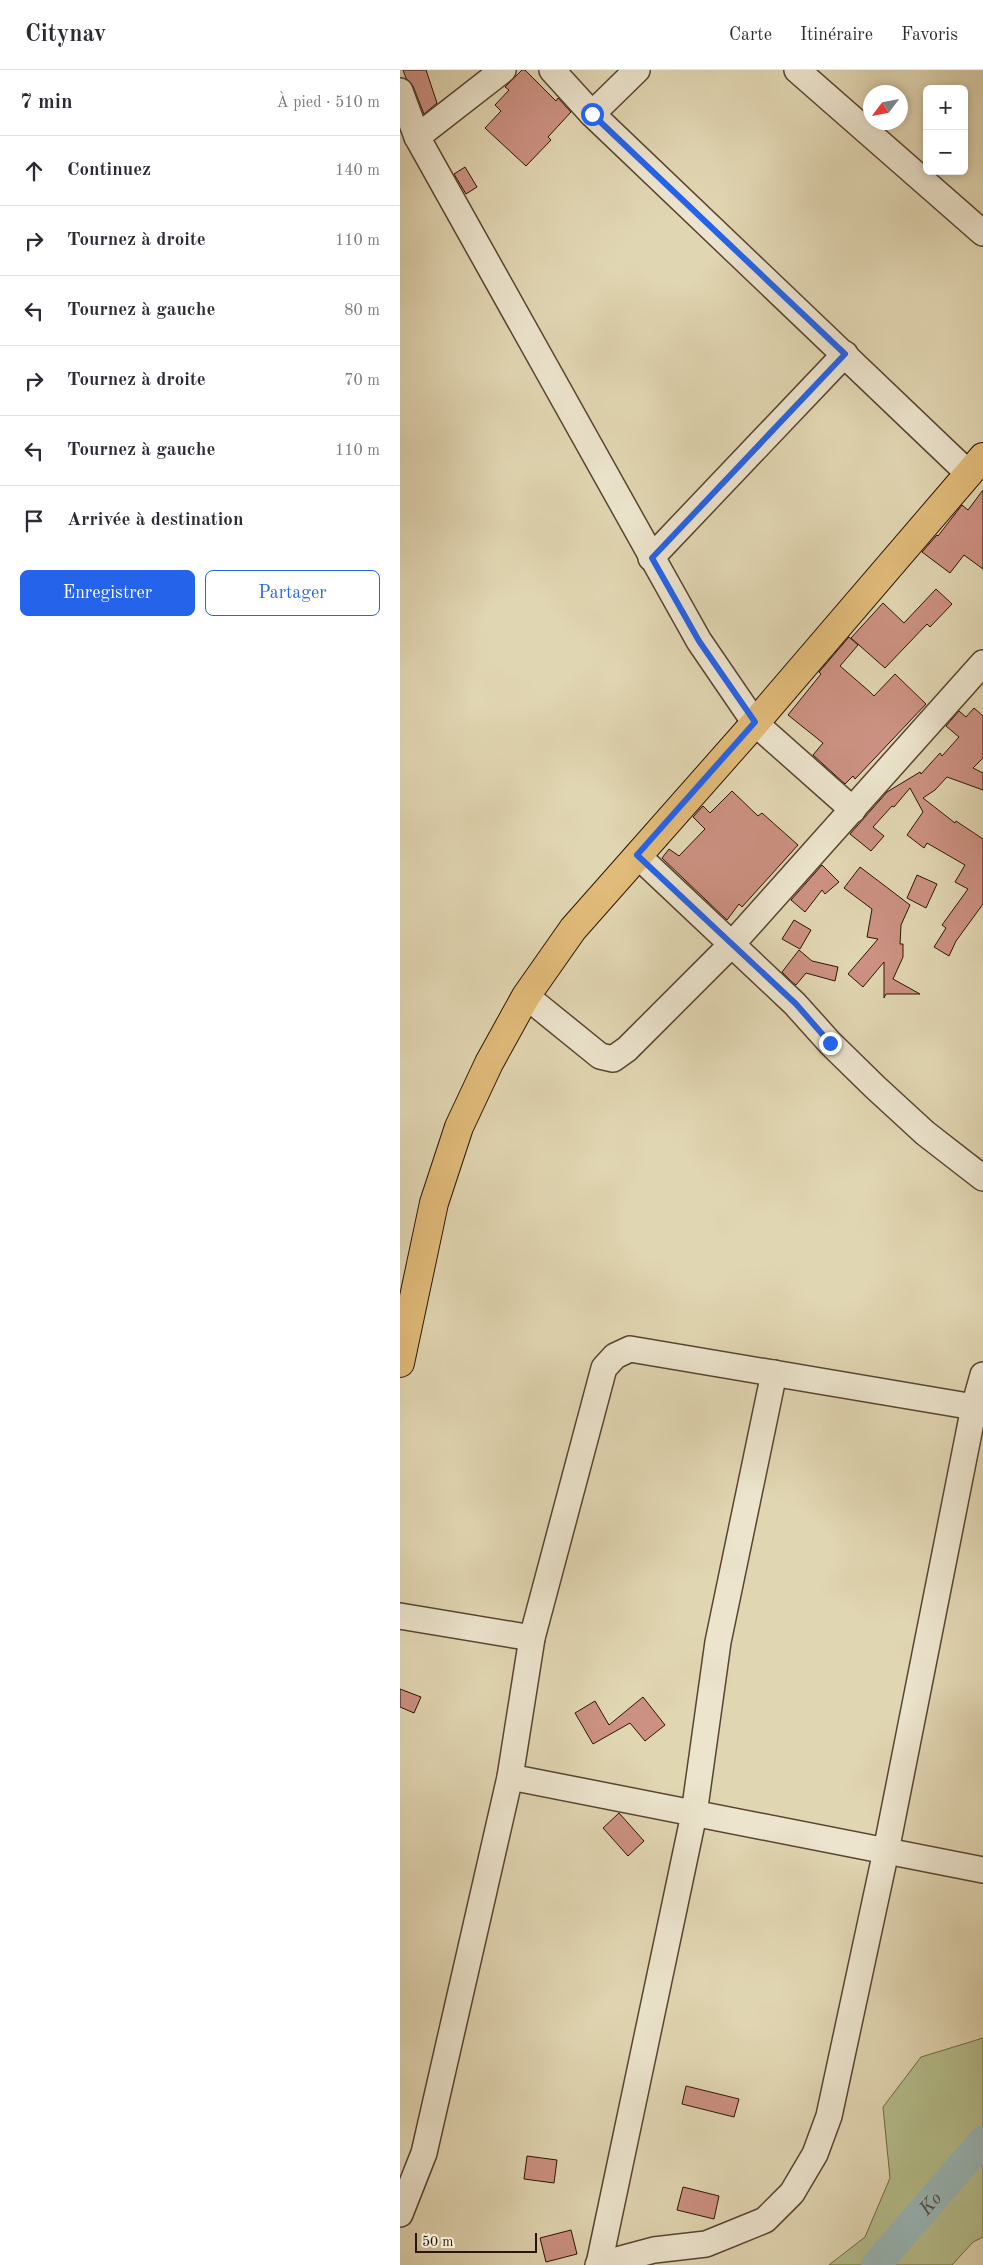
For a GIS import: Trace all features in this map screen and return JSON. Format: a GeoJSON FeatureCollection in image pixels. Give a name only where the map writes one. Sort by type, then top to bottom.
{"type":"FeatureCollection","features":[{"type":"Feature","properties":{"kind":"main road"},"geometry":{"type":"LineString","coordinates":[[400,1363],[434,1203],[459,1128],[489,1063],[526,996],[572,929],[755,722],[976,465]]}},
{"type":"Feature","properties":{"kind":"street"},"geometry":{"type":"LineString","coordinates":[[417,136],[503,70]]}},
{"type":"Feature","properties":{"kind":"street"},"geometry":{"type":"LineString","coordinates":[[552,70],[592,114],[845,354],[976,465]]}},
{"type":"Feature","properties":{"kind":"street"},"geometry":{"type":"LineString","coordinates":[[592,114],[637,70]]}},
{"type":"Feature","properties":{"kind":"street"},"geometry":{"type":"LineString","coordinates":[[797,70],[983,233]]}},
{"type":"Feature","properties":{"kind":"street"},"geometry":{"type":"LineString","coordinates":[[400,91],[417,136],[699,641],[755,722],[853,810]]}},
{"type":"Feature","properties":{"kind":"street"},"geometry":{"type":"LineString","coordinates":[[652,558],[845,354]]}},
{"type":"Feature","properties":{"kind":"street"},"geometry":{"type":"LineString","coordinates":[[526,996],[600,1056],[613,1059],[627,1049],[732,944],[983,663]]}},
{"type":"Feature","properties":{"kind":"street"},"geometry":{"type":"LineString","coordinates":[[637,855],[796,1004],[830,1043],[924,1133],[983,1178]]}},
{"type":"Feature","properties":{"kind":"street"},"geometry":{"type":"LineString","coordinates":[[400,2214],[424,2153],[510,1777],[532,1638],[604,1368],[615,1356],[630,1348],[978,1408]]}},
{"type":"Feature","properties":{"kind":"street"},"geometry":{"type":"LineString","coordinates":[[774,1373],[718,1642],[694,1814],[598,2265],[654,2250],[706,2244],[765,2220],[792,2192],[815,2154],[829,2116],[886,1851],[978,1408],[983,1375]]}},
{"type":"Feature","properties":{"kind":"street"},"geometry":{"type":"LineString","coordinates":[[400,1616],[532,1638]]}},
{"type":"Feature","properties":{"kind":"street"},"geometry":{"type":"LineString","coordinates":[[510,1777],[983,1870]]}},
{"type":"Feature","properties":{"kind":"green space"},"geometry":{"type":"Polygon","coordinates":[[[983,2038],[983,2237],[973,2242],[952,2265],[829,2265],[865,2237],[890,2178],[883,2107],[921,2057],[983,2038]]]}},
{"type":"Feature","properties":{"kind":"building"},"geometry":{"type":"Polygon","coordinates":[[[403,70],[426,70],[437,103],[424,114],[413,86],[406,78],[403,70]]]}},
{"type":"Feature","properties":{"kind":"building"},"geometry":{"type":"Polygon","coordinates":[[[522,70],[525,70],[556,101],[558,98],[571,112],[548,137],[551,140],[526,166],[485,128],[501,111],[495,105],[509,90],[505,87],[522,70]]]}},
{"type":"Feature","properties":{"kind":"building"},"geometry":{"type":"Polygon","coordinates":[[[465,167],[477,187],[466,194],[454,174],[465,167]]]}},
{"type":"Feature","properties":{"kind":"building"},"geometry":{"type":"Polygon","coordinates":[[[983,490],[983,569],[964,555],[950,573],[922,552],[938,536],[962,505],[968,510],[983,490]]]}},
{"type":"Feature","properties":{"kind":"building"},"geometry":{"type":"Polygon","coordinates":[[[936,589],[952,604],[930,627],[927,624],[885,668],[851,638],[883,603],[904,623],[936,589]]]}},
{"type":"Feature","properties":{"kind":"building"},"geometry":{"type":"Polygon","coordinates":[[[849,637],[858,645],[840,666],[874,696],[895,674],[926,704],[855,779],[853,776],[845,784],[813,755],[823,743],[788,715],[821,674],[819,672],[849,637]]]}},
{"type":"Feature","properties":{"kind":"building"},"geometry":{"type":"Polygon","coordinates":[[[974,708],[983,716],[983,758],[973,768],[983,773],[983,790],[947,777],[935,790],[923,798],[955,823],[956,821],[983,839],[983,904],[956,941],[949,956],[934,947],[946,928],[942,925],[968,889],[955,882],[965,865],[927,843],[924,848],[907,835],[923,812],[910,788],[873,827],[884,836],[871,851],[850,834],[887,792],[920,772],[921,774],[940,753],[942,756],[959,737],[946,726],[959,711],[966,717],[974,708]]]}},
{"type":"Feature","properties":{"kind":"building"},"geometry":{"type":"Polygon","coordinates":[[[732,791],[758,816],[762,813],[798,845],[742,907],[739,904],[727,920],[662,858],[669,849],[679,856],[705,829],[693,817],[703,806],[710,813],[732,791]]]}},
{"type":"Feature","properties":{"kind":"building"},"geometry":{"type":"Polygon","coordinates":[[[822,865],[839,882],[825,894],[822,890],[805,912],[791,900],[822,865]]]}},
{"type":"Feature","properties":{"kind":"building"},"geometry":{"type":"Polygon","coordinates":[[[860,867],[910,905],[901,925],[900,944],[903,944],[903,957],[893,979],[920,994],[886,994],[884,998],[884,962],[863,987],[848,974],[878,939],[867,937],[872,909],[844,888],[860,867]]]}},
{"type":"Feature","properties":{"kind":"building"},"geometry":{"type":"Polygon","coordinates":[[[917,875],[937,884],[926,908],[907,898],[917,875]]]}},
{"type":"Feature","properties":{"kind":"building"},"geometry":{"type":"Polygon","coordinates":[[[794,920],[811,930],[800,949],[782,939],[794,920]]]}},
{"type":"Feature","properties":{"kind":"building"},"geometry":{"type":"Polygon","coordinates":[[[799,950],[812,961],[838,967],[835,981],[806,973],[796,985],[792,982],[782,972],[799,950]]]}},
{"type":"Feature","properties":{"kind":"building"},"geometry":{"type":"Polygon","coordinates":[[[400,1689],[421,1697],[414,1713],[400,1707],[400,1689]]]}},
{"type":"Feature","properties":{"kind":"building"},"geometry":{"type":"Polygon","coordinates":[[[643,1697],[665,1725],[645,1741],[630,1723],[593,1744],[575,1713],[595,1701],[609,1725],[643,1697]]]}},
{"type":"Feature","properties":{"kind":"building"},"geometry":{"type":"Polygon","coordinates":[[[619,1813],[644,1841],[628,1856],[603,1828],[619,1813]]]}},
{"type":"Feature","properties":{"kind":"building"},"geometry":{"type":"Polygon","coordinates":[[[686,2086],[739,2099],[734,2117],[682,2104],[686,2086]]]}},
{"type":"Feature","properties":{"kind":"building"},"geometry":{"type":"Polygon","coordinates":[[[527,2156],[557,2160],[554,2183],[524,2179],[527,2156]]]}},
{"type":"Feature","properties":{"kind":"building"},"geometry":{"type":"Polygon","coordinates":[[[683,2187],[719,2196],[714,2219],[677,2210],[683,2187]]]}},
{"type":"Feature","properties":{"kind":"building"},"geometry":{"type":"Polygon","coordinates":[[[571,2230],[577,2254],[546,2262],[540,2238],[571,2230]]]}},
{"type":"Feature","properties":{"kind":"waterway","name":"Ko"},"geometry":{"type":"LineString","coordinates":[[876,2265],[983,2141]]}},
{"type":"Feature","properties":{"kind":"route"},"geometry":{"type":"LineString","coordinates":[[592,114],[845,354],[652,558],[699,641],[755,722],[637,855],[796,1004],[830,1043]]}}]}
